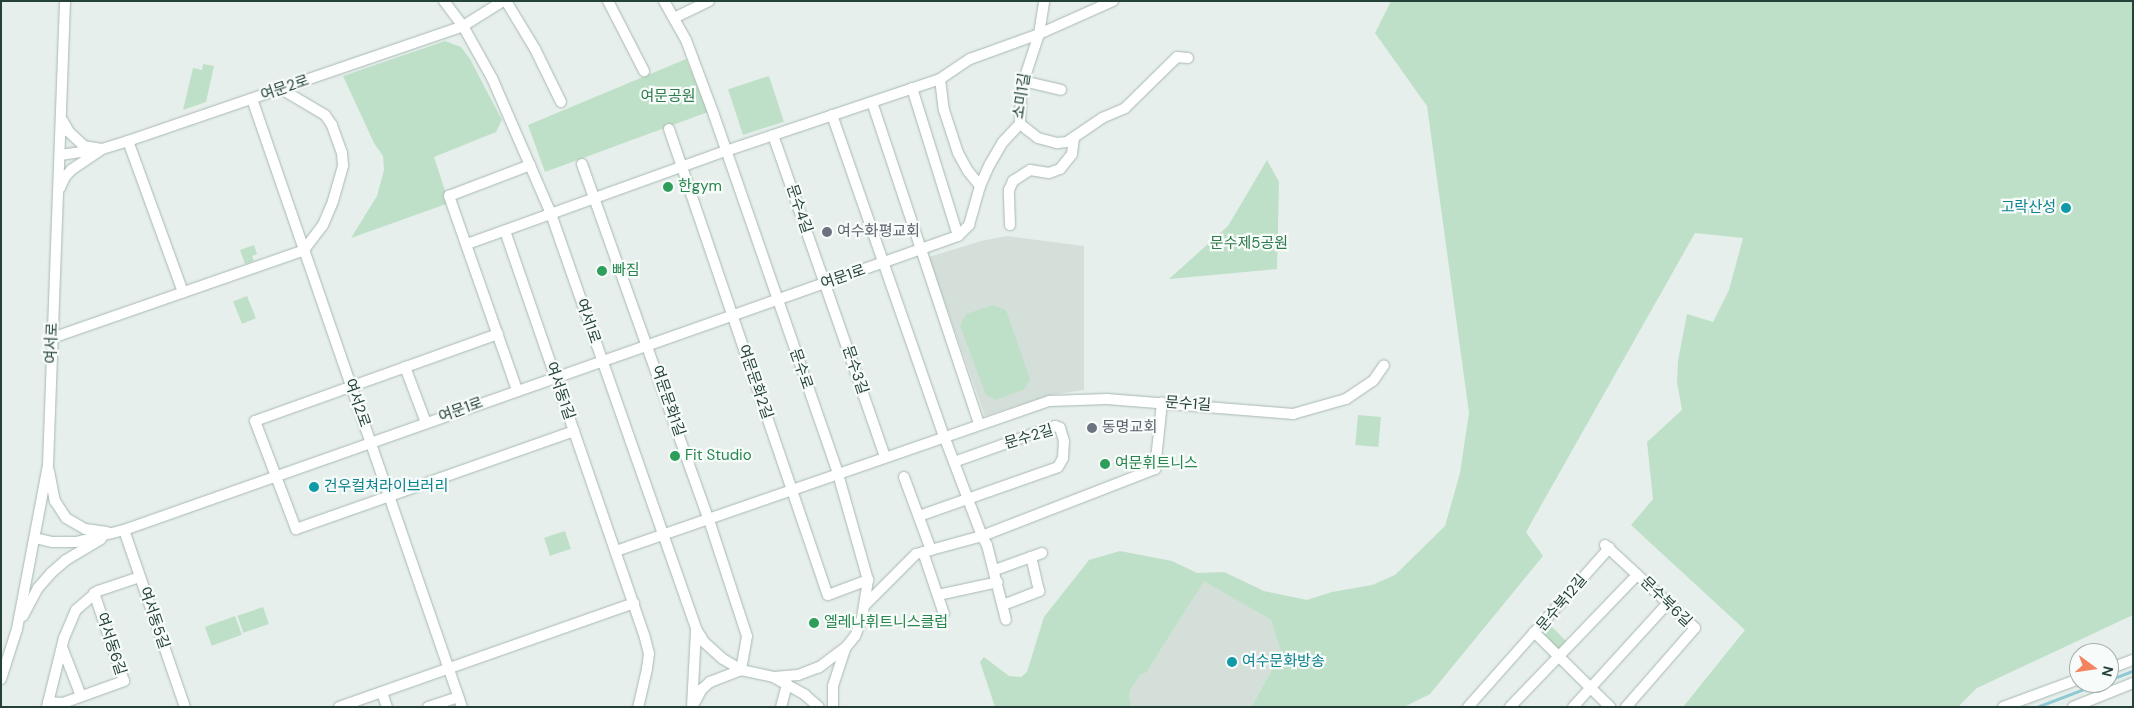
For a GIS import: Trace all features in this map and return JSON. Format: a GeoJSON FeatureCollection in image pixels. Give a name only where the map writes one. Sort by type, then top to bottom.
{"type":"FeatureCollection","features":[{"type":"Feature","properties":{"kind":"street","name":"여서로"},"geometry":{"type":"LineString","coordinates":[[1,679],[17,629],[48,465],[65,1]]}},
{"type":"Feature","properties":{"kind":"street","name":"여서1로"},"geometry":{"type":"LineString","coordinates":[[444,1],[463,26],[505,103],[551,214],[696,629],[712,650],[740,670]]}},
{"type":"Feature","properties":{"kind":"street"},"geometry":{"type":"LineString","coordinates":[[505,1],[535,49],[561,102]]}},
{"type":"Feature","properties":{"kind":"street","name":"여문2로"},"geometry":{"type":"LineString","coordinates":[[60,156],[102,150],[463,26],[505,1]]}},
{"type":"Feature","properties":{"kind":"street"},"geometry":{"type":"LineString","coordinates":[[608,1],[644,71]]}},
{"type":"Feature","properties":{"kind":"street","name":"문수로"},"geometry":{"type":"LineString","coordinates":[[664,1],[697,67],[838,474],[868,580],[865,605],[855,636],[846,647],[829,662],[814,669],[794,676],[773,677]]}},
{"type":"Feature","properties":{"kind":"street"},"geometry":{"type":"LineString","coordinates":[[674,18],[709,1]]}},
{"type":"Feature","properties":{"kind":"street","name":"소미1길"},"geometry":{"type":"LineString","coordinates":[[958,236],[969,225],[980,186],[1000,147],[1020,124],[1023,81],[1038,34],[1044,1]]}},
{"type":"Feature","properties":{"kind":"street"},"geometry":{"type":"LineString","coordinates":[[467,244],[726,151],[940,79],[970,59],[1038,34],[1108,2]]}},
{"type":"Feature","properties":{"kind":"street"},"geometry":{"type":"LineString","coordinates":[[1020,124],[1037,137],[1049,141],[1065,142],[1074,138],[1102,118],[1125,108],[1177,57],[1188,58]]}},
{"type":"Feature","properties":{"kind":"street"},"geometry":{"type":"LineString","coordinates":[[940,79],[944,110],[958,153],[968,171],[980,186]]}},
{"type":"Feature","properties":{"kind":"street"},"geometry":{"type":"LineString","coordinates":[[1023,81],[1061,90]]}},
{"type":"Feature","properties":{"kind":"street"},"geometry":{"type":"LineString","coordinates":[[912,88],[958,236]]}},
{"type":"Feature","properties":{"kind":"street"},"geometry":{"type":"LineString","coordinates":[[52,338],[304,250],[323,225],[333,202],[343,165],[342,153],[332,125],[325,115],[281,89]]}},
{"type":"Feature","properties":{"kind":"street","name":"여서2로"},"geometry":{"type":"LineString","coordinates":[[252,99],[462,707]]}},
{"type":"Feature","properties":{"kind":"street"},"geometry":{"type":"LineString","coordinates":[[872,102],[979,423]]}},
{"type":"Feature","properties":{"kind":"street"},"geometry":{"type":"LineString","coordinates":[[62,115],[64,125],[84,146],[102,150]]}},
{"type":"Feature","properties":{"kind":"street","name":"여문1로"},"geometry":{"type":"LineString","coordinates":[[832,115],[884,263]]}},
{"type":"Feature","properties":{"kind":"street","name":"여문문화2길"},"geometry":{"type":"LineString","coordinates":[[669,129],[828,595],[868,580]]}},
{"type":"Feature","properties":{"kind":"street","name":"문수4길"},"geometry":{"type":"LineString","coordinates":[[773,135],[825,283]]}},
{"type":"Feature","properties":{"kind":"street"},"geometry":{"type":"LineString","coordinates":[[1010,225],[1010,190],[1013,181],[1030,170],[1049,173],[1060,169],[1072,154],[1074,138]]}},
{"type":"Feature","properties":{"kind":"street"},"geometry":{"type":"LineString","coordinates":[[128,141],[183,292]]}},
{"type":"Feature","properties":{"kind":"street"},"geometry":{"type":"LineString","coordinates":[[57,193],[71,170],[102,150]]}},
{"type":"Feature","properties":{"kind":"street","name":"여문문화1길"},"geometry":{"type":"LineString","coordinates":[[582,164],[648,345],[747,636],[740,670]]}},
{"type":"Feature","properties":{"kind":"street"},"geometry":{"type":"LineString","coordinates":[[517,390],[449,196],[530,165]]}},
{"type":"Feature","properties":{"kind":"street","name":"여서동1길"},"geometry":{"type":"LineString","coordinates":[[505,230],[634,603],[649,654],[638,707]]}},
{"type":"Feature","properties":{"kind":"street","name":"여문1로"},"geometry":{"type":"LineString","coordinates":[[35,538],[53,542],[76,542],[124,530],[732,314],[958,236]]}},
{"type":"Feature","properties":{"kind":"street"},"geometry":{"type":"LineString","coordinates":[[884,263],[944,436],[982,536],[987,542],[1006,620]]}},
{"type":"Feature","properties":{"kind":"street","name":"문수3길"},"geometry":{"type":"LineString","coordinates":[[825,283],[885,457]]}},
{"type":"Feature","properties":{"kind":"street"},"geometry":{"type":"LineString","coordinates":[[498,334],[255,421],[296,529],[574,431]]}},
{"type":"Feature","properties":{"kind":"street","name":"문수1길"},"geometry":{"type":"LineString","coordinates":[[663,535],[1033,405],[1056,400],[1107,399],[1292,414],[1346,399],[1372,381],[1384,365]]}},
{"type":"Feature","properties":{"kind":"street"},"geometry":{"type":"LineString","coordinates":[[405,367],[426,423]]}},
{"type":"Feature","properties":{"kind":"street"},"geometry":{"type":"LineString","coordinates":[[865,605],[916,554],[982,536],[1156,469],[1162,402]]}},
{"type":"Feature","properties":{"kind":"street","name":"문수2길"},"geometry":{"type":"LineString","coordinates":[[919,516],[1058,467],[1064,452],[1061,429],[1055,426],[954,462]]}},
{"type":"Feature","properties":{"kind":"street"},"geometry":{"type":"LineString","coordinates":[[48,465],[56,501],[66,518],[85,528],[111,533]]}},
{"type":"Feature","properties":{"kind":"street"},"geometry":{"type":"LineString","coordinates":[[904,477],[919,516],[944,614]]}},
{"type":"Feature","properties":{"kind":"street","name":"여서동5길"},"geometry":{"type":"LineString","coordinates":[[124,530],[185,707]]}},
{"type":"Feature","properties":{"kind":"street"},"geometry":{"type":"LineString","coordinates":[[17,629],[38,588],[51,573],[66,560],[111,533]]}},
{"type":"Feature","properties":{"kind":"street"},"geometry":{"type":"LineString","coordinates":[[616,551],[663,535]]}},
{"type":"Feature","properties":{"kind":"street","name":"문수북6길"},"geometry":{"type":"LineString","coordinates":[[1607,547],[1695,628],[1626,707]]}},
{"type":"Feature","properties":{"kind":"street","name":"문수북12길"},"geometry":{"type":"LineString","coordinates":[[1607,547],[1534,632],[1610,707]]}},
{"type":"Feature","properties":{"kind":"street"},"geometry":{"type":"LineString","coordinates":[[994,570],[1037,555],[1038,591],[1003,605]]}},
{"type":"Feature","properties":{"kind":"street"},"geometry":{"type":"LineString","coordinates":[[1510,707],[1638,575]]}},
{"type":"Feature","properties":{"kind":"street","name":"여서동6길"},"geometry":{"type":"LineString","coordinates":[[94,594],[124,681],[63,703],[48,704],[62,646],[76,610],[94,594],[140,577]]}},
{"type":"Feature","properties":{"kind":"street"},"geometry":{"type":"LineString","coordinates":[[938,595],[998,582]]}},
{"type":"Feature","properties":{"kind":"street"},"geometry":{"type":"LineString","coordinates":[[338,707],[634,603]]}},
{"type":"Feature","properties":{"kind":"street"},"geometry":{"type":"LineString","coordinates":[[1573,707],[1668,603]]}},
{"type":"Feature","properties":{"kind":"street"},"geometry":{"type":"LineString","coordinates":[[692,707],[696,668],[696,629]]}},
{"type":"Feature","properties":{"kind":"street"},"geometry":{"type":"LineString","coordinates":[[1468,707],[1534,632]]}},
{"type":"Feature","properties":{"kind":"street"},"geometry":{"type":"LineString","coordinates":[[62,646],[82,696]]}},
{"type":"Feature","properties":{"kind":"street"},"geometry":{"type":"LineString","coordinates":[[833,707],[833,686],[846,647]]}},
{"type":"Feature","properties":{"kind":"street"},"geometry":{"type":"LineString","coordinates":[[2119,665],[2133,660]]}},
{"type":"Feature","properties":{"kind":"street"},"geometry":{"type":"LineString","coordinates":[[692,707],[702,689],[710,682],[740,670],[773,677],[819,707]]}},
{"type":"Feature","properties":{"kind":"street"},"geometry":{"type":"LineString","coordinates":[[2003,707],[2069,683]]}},
{"type":"Feature","properties":{"kind":"street"},"geometry":{"type":"LineString","coordinates":[[2073,707],[2133,683]]}},
{"type":"Feature","properties":{"kind":"street"},"geometry":{"type":"LineString","coordinates":[[780,707],[786,684]]}},
{"type":"Feature","properties":{"kind":"street"},"geometry":{"type":"LineString","coordinates":[[382,692],[387,707]]}},
{"type":"Feature","properties":{"kind":"street"},"geometry":{"type":"LineString","coordinates":[[428,707],[458,696]]}},
{"type":"Feature","properties":{"kind":"shaded area"},"geometry":{"type":"Polygon","coordinates":[[[1007,236],[1084,246],[1084,390],[1050,395],[985,416],[929,257],[981,241],[1007,236]]]}},
{"type":"Feature","properties":{"kind":"shaded area"},"geometry":{"type":"Polygon","coordinates":[[[1204,580],[1271,620],[1281,653],[1251,707],[1132,707],[1129,697],[1131,689],[1141,674],[1146,673],[1204,580]]]}},
{"type":"Feature","properties":{"kind":"green space"},"geometry":{"type":"Polygon","coordinates":[[[1391,1],[2133,1],[2133,615],[2073,643],[2069,643],[2069,645],[1977,688],[1958,707],[1683,707],[1745,630],[1631,525],[1653,499],[1647,442],[1682,410],[1677,382],[1678,361],[1687,314],[1713,322],[1729,290],[1743,238],[1695,233],[1526,532],[1543,556],[1430,694],[1404,707],[1251,707],[1281,653],[1271,620],[1204,581],[1146,673],[1141,674],[1131,689],[1129,697],[1132,707],[995,707],[980,662],[984,657],[1009,676],[1021,677],[1027,672],[1044,617],[1089,560],[1120,551],[1172,561],[1197,573],[1224,572],[1264,591],[1307,600],[1332,592],[1372,585],[1395,575],[1445,526],[1460,473],[1469,413],[1427,106],[1375,33],[1391,1]]]}},
{"type":"Feature","properties":{"kind":"green space"},"geometry":{"type":"Polygon","coordinates":[[[445,41],[461,47],[470,59],[502,120],[496,132],[434,157],[449,203],[351,238],[377,196],[384,170],[383,156],[374,143],[343,76],[445,41]]]}},
{"type":"Feature","properties":{"kind":"green space","name":"여문공원"},"geometry":{"type":"Polygon","coordinates":[[[686,59],[708,112],[545,172],[528,125],[686,59]]]}},
{"type":"Feature","properties":{"kind":"green space"},"geometry":{"type":"Polygon","coordinates":[[[203,64],[214,66],[206,102],[183,110],[193,68],[202,70],[203,64]]]}},
{"type":"Feature","properties":{"kind":"green space"},"geometry":{"type":"Polygon","coordinates":[[[769,76],[784,122],[743,135],[728,89],[769,76]]]}},
{"type":"Feature","properties":{"kind":"green space","name":"문수제5공원"},"geometry":{"type":"Polygon","coordinates":[[[1267,160],[1279,182],[1277,269],[1169,279],[1228,226],[1267,160]]]}},
{"type":"Feature","properties":{"kind":"green space"},"geometry":{"type":"Polygon","coordinates":[[[254,245],[257,254],[252,256],[254,261],[245,264],[240,250],[254,245]]]}},
{"type":"Feature","properties":{"kind":"green space"},"geometry":{"type":"Polygon","coordinates":[[[247,296],[256,318],[242,324],[233,302],[247,296]]]}},
{"type":"Feature","properties":{"kind":"green space"},"geometry":{"type":"Polygon","coordinates":[[[993,305],[1006,310],[1030,379],[1024,389],[996,400],[986,395],[960,326],[966,314],[993,305]]]}},
{"type":"Feature","properties":{"kind":"green space"},"geometry":{"type":"Polygon","coordinates":[[[1358,415],[1381,417],[1378,447],[1355,445],[1358,415]]]}},
{"type":"Feature","properties":{"kind":"green space"},"geometry":{"type":"Polygon","coordinates":[[[565,531],[571,549],[550,556],[544,538],[565,531]]]}},
{"type":"Feature","properties":{"kind":"green space"},"geometry":{"type":"Polygon","coordinates":[[[263,607],[269,624],[243,633],[237,616],[263,607]]]}},
{"type":"Feature","properties":{"kind":"green space"},"geometry":{"type":"Polygon","coordinates":[[[235,616],[242,635],[212,646],[205,627],[235,616]]]}},
{"type":"Feature","properties":{"kind":"green space"},"geometry":{"type":"Polygon","coordinates":[[[1547,622],[1569,644],[1561,652],[1539,634],[1547,622]]]}},
{"type":"Feature","properties":{"kind":"waterway"},"geometry":{"type":"LineString","coordinates":[[2119,676],[2133,671]]}},
{"type":"Feature","properties":{"kind":"waterway"},"geometry":{"type":"LineString","coordinates":[[2037,707],[2074,693]]}},
{"type":"Feature","properties":{"kind":"place","name":"한gym"},"geometry":{"type":"Point","coordinates":[668,187]}},
{"type":"Feature","properties":{"kind":"place","name":"고락산성"},"geometry":{"type":"Point","coordinates":[2066,208]}},
{"type":"Feature","properties":{"kind":"place","name":"여수화평교회"},"geometry":{"type":"Point","coordinates":[827,232]}},
{"type":"Feature","properties":{"kind":"place","name":"빠짐"},"geometry":{"type":"Point","coordinates":[602,271]}},
{"type":"Feature","properties":{"kind":"place","name":"동명교회"},"geometry":{"type":"Point","coordinates":[1092,428]}},
{"type":"Feature","properties":{"kind":"place","name":"Fit Studio"},"geometry":{"type":"Point","coordinates":[675,456]}},
{"type":"Feature","properties":{"kind":"place","name":"여문휘트니스"},"geometry":{"type":"Point","coordinates":[1105,464]}},
{"type":"Feature","properties":{"kind":"place","name":"건우컬쳐라이브러리"},"geometry":{"type":"Point","coordinates":[314,487]}},
{"type":"Feature","properties":{"kind":"place","name":"엘레나휘트니스클럽"},"geometry":{"type":"Point","coordinates":[814,623]}},
{"type":"Feature","properties":{"kind":"place","name":"여수문화방송"},"geometry":{"type":"Point","coordinates":[1232,662]}}]}
